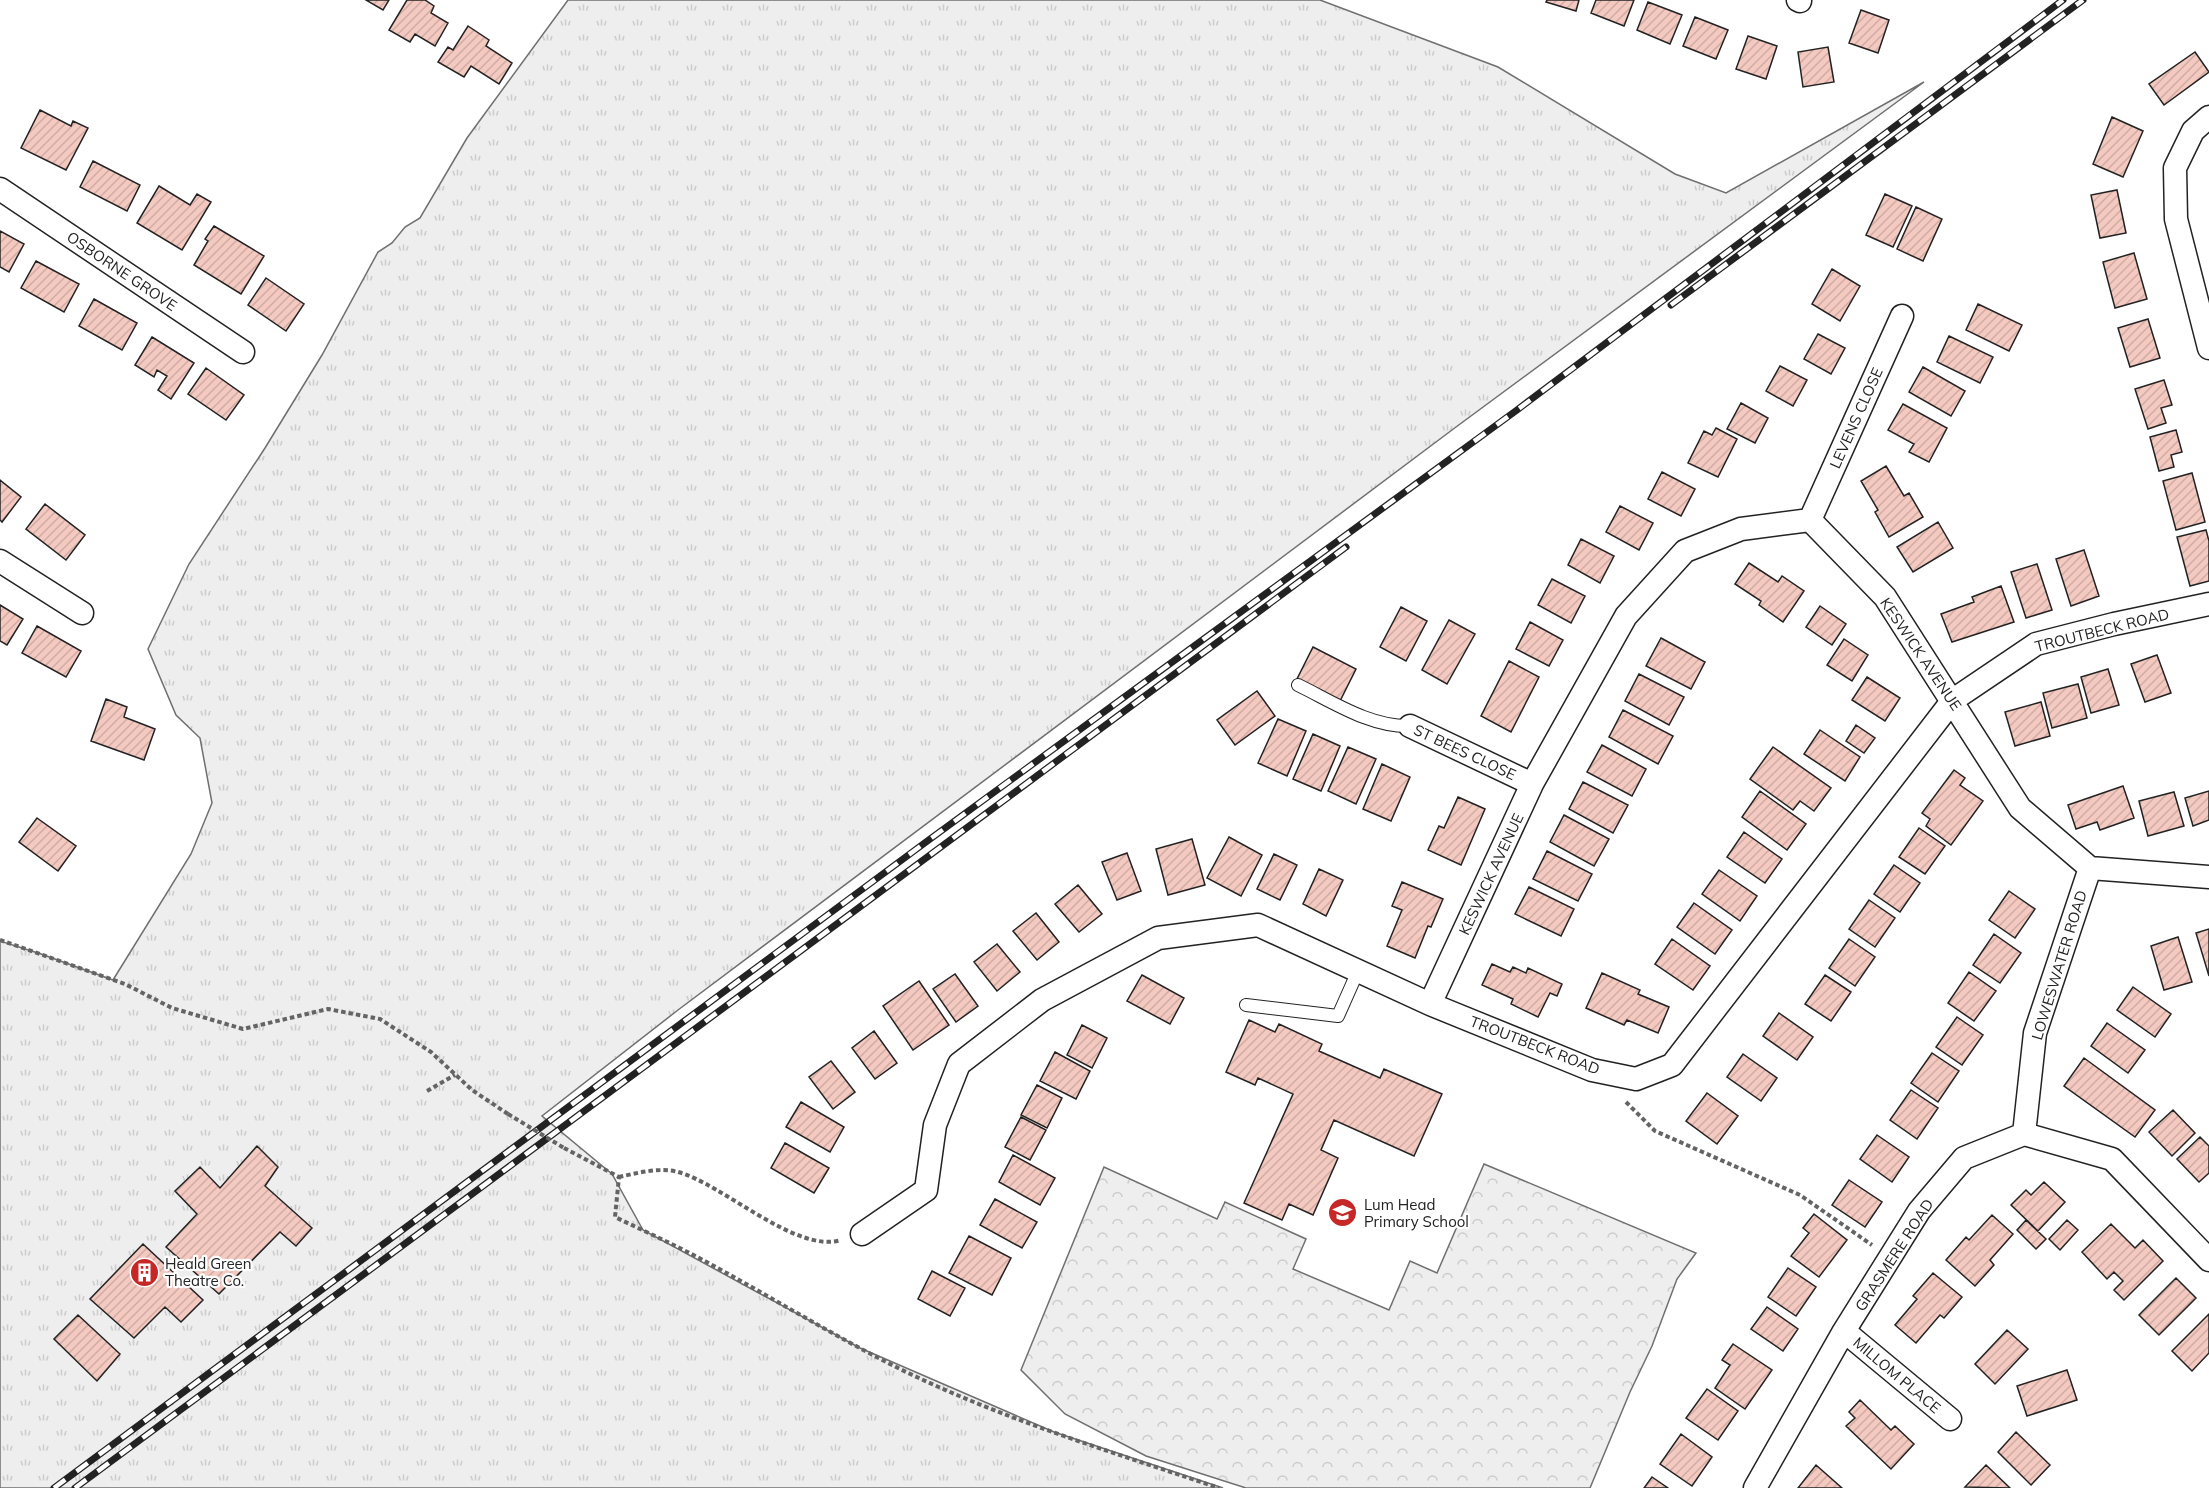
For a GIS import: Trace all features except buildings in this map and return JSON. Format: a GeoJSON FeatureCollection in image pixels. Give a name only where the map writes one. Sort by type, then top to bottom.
{"type":"FeatureCollection","features":[{"type":"Feature","properties":{"kind":"street"},"geometry":{"type":"LineString","coordinates":[[2209,117],[2193,131],[2175,168],[2176,219],[2209,348]]}},
{"type":"Feature","properties":{"kind":"street","name":"OSBORNE GROVE"},"geometry":{"type":"LineString","coordinates":[[0,189],[243,352]]}},
{"type":"Feature","properties":{"kind":"street","name":"LEVENS CLOSE"},"geometry":{"type":"LineString","coordinates":[[1810,520],[1902,316]]}},
{"type":"Feature","properties":{"kind":"street","name":"KESWICK AVENUE"},"geometry":{"type":"LineString","coordinates":[[1431,1004],[1532,784],[1626,616],[1685,551],[1742,529],[1810,520],[1885,597],[2020,808],[2090,868]]}},
{"type":"Feature","properties":{"kind":"street"},"geometry":{"type":"LineString","coordinates":[[0,561],[82,613]]}},
{"type":"Feature","properties":{"kind":"street","name":"TROUTBECK ROAD"},"geometry":{"type":"LineString","coordinates":[[862,1234],[926,1190],[935,1125],[959,1064],[1042,1000],[1158,938],[1258,925],[1431,1004],[1592,1070],[1636,1079],[1672,1065],[1953,700],[2036,644],[2114,624],[2209,604]]}},
{"type":"Feature","properties":{"kind":"street","name":"ST BEES CLOSE"},"geometry":{"type":"LineString","coordinates":[[1410,726],[1532,784]]}},
{"type":"Feature","properties":{"kind":"street"},"geometry":{"type":"LineString","coordinates":[[2090,868],[2209,877]]}},
{"type":"Feature","properties":{"kind":"street","name":"LOWESWATER ROAD"},"geometry":{"type":"LineString","coordinates":[[2024,1134],[2035,1033],[2090,868]]}},
{"type":"Feature","properties":{"kind":"street"},"geometry":{"type":"LineString","coordinates":[[2024,1134],[2112,1159],[2209,1260]]}},
{"type":"Feature","properties":{"kind":"street","name":"GRASMERE ROAD"},"geometry":{"type":"LineString","coordinates":[[1755,1488],[1844,1331],[1919,1211],[1965,1158],[2024,1134]]}},
{"type":"Feature","properties":{"kind":"street","name":"MILLOM PLACE"},"geometry":{"type":"LineString","coordinates":[[1844,1331],[1950,1419]]}},
{"type":"Feature","properties":{"kind":"lane","name":"ST BEES CLOSE"},"geometry":{"type":"LineString","coordinates":[[1298,685],[1367,719],[1388,725],[1410,726]]}},
{"type":"Feature","properties":{"kind":"lane"},"geometry":{"type":"LineString","coordinates":[[1246,1005],[1338,1016],[1358,971]]}},
{"type":"Feature","properties":{"kind":"path"},"geometry":{"type":"LineString","coordinates":[[0,940],[124,984],[172,1008],[243,1029],[328,1009],[380,1019],[431,1052],[472,1090],[508,1114],[564,1148],[619,1177],[646,1172],[677,1172],[708,1185],[757,1214],[810,1240],[836,1242],[862,1234]]}},
{"type":"Feature","properties":{"kind":"path"},"geometry":{"type":"LineString","coordinates":[[427,1092],[455,1075]]}},
{"type":"Feature","properties":{"kind":"path"},"geometry":{"type":"LineString","coordinates":[[1624,1100],[1655,1131],[1800,1195],[1890,1257]]}},
{"type":"Feature","properties":{"kind":"path"},"geometry":{"type":"LineString","coordinates":[[619,1177],[615,1217],[700,1258],[816,1325],[901,1369],[985,1406],[1080,1442],[1219,1488]]}},
{"type":"Feature","properties":{"kind":"green space"},"geometry":{"type":"Polygon","coordinates":[[[568,0],[1320,0],[1498,67],[1675,174],[1726,193],[1924,82],[1456,427],[678,1010],[542,1116],[612,1174],[643,1230],[860,1348],[1054,1432],[1223,1488],[0,1488],[0,941],[113,980],[191,854],[212,803],[200,738],[176,715],[148,649],[189,564],[265,448],[322,355],[378,252],[392,243],[405,227],[420,218],[467,138],[568,0]]]}},
{"type":"Feature","properties":{"kind":"green space","name":"Lum Head Primary School"},"geometry":{"type":"Polygon","coordinates":[[[1484,1164],[1696,1253],[1677,1279],[1652,1346],[1590,1488],[1246,1488],[1146,1456],[1065,1414],[1021,1370],[1104,1167],[1217,1219],[1225,1202],[1306,1239],[1293,1269],[1389,1310],[1410,1261],[1437,1273],[1484,1164]]]}},
{"type":"Feature","properties":{"kind":"railway"},"geometry":{"type":"LineString","coordinates":[[54,1488],[926,842],[1517,410],[2063,0]]}},
{"type":"Feature","properties":{"kind":"railway"},"geometry":{"type":"LineString","coordinates":[[1671,305],[2083,0]]}},
{"type":"Feature","properties":{"kind":"railway"},"geometry":{"type":"LineString","coordinates":[[75,1488],[1346,547]]}},
{"type":"Feature","properties":{"kind":"place","name":"Lum Head Primary School"},"geometry":{"type":"Point","coordinates":[1343,1213]}},
{"type":"Feature","properties":{"kind":"place","name":"Heald Green Theatre Co."},"geometry":{"type":"Point","coordinates":[144,1272]}}]}
